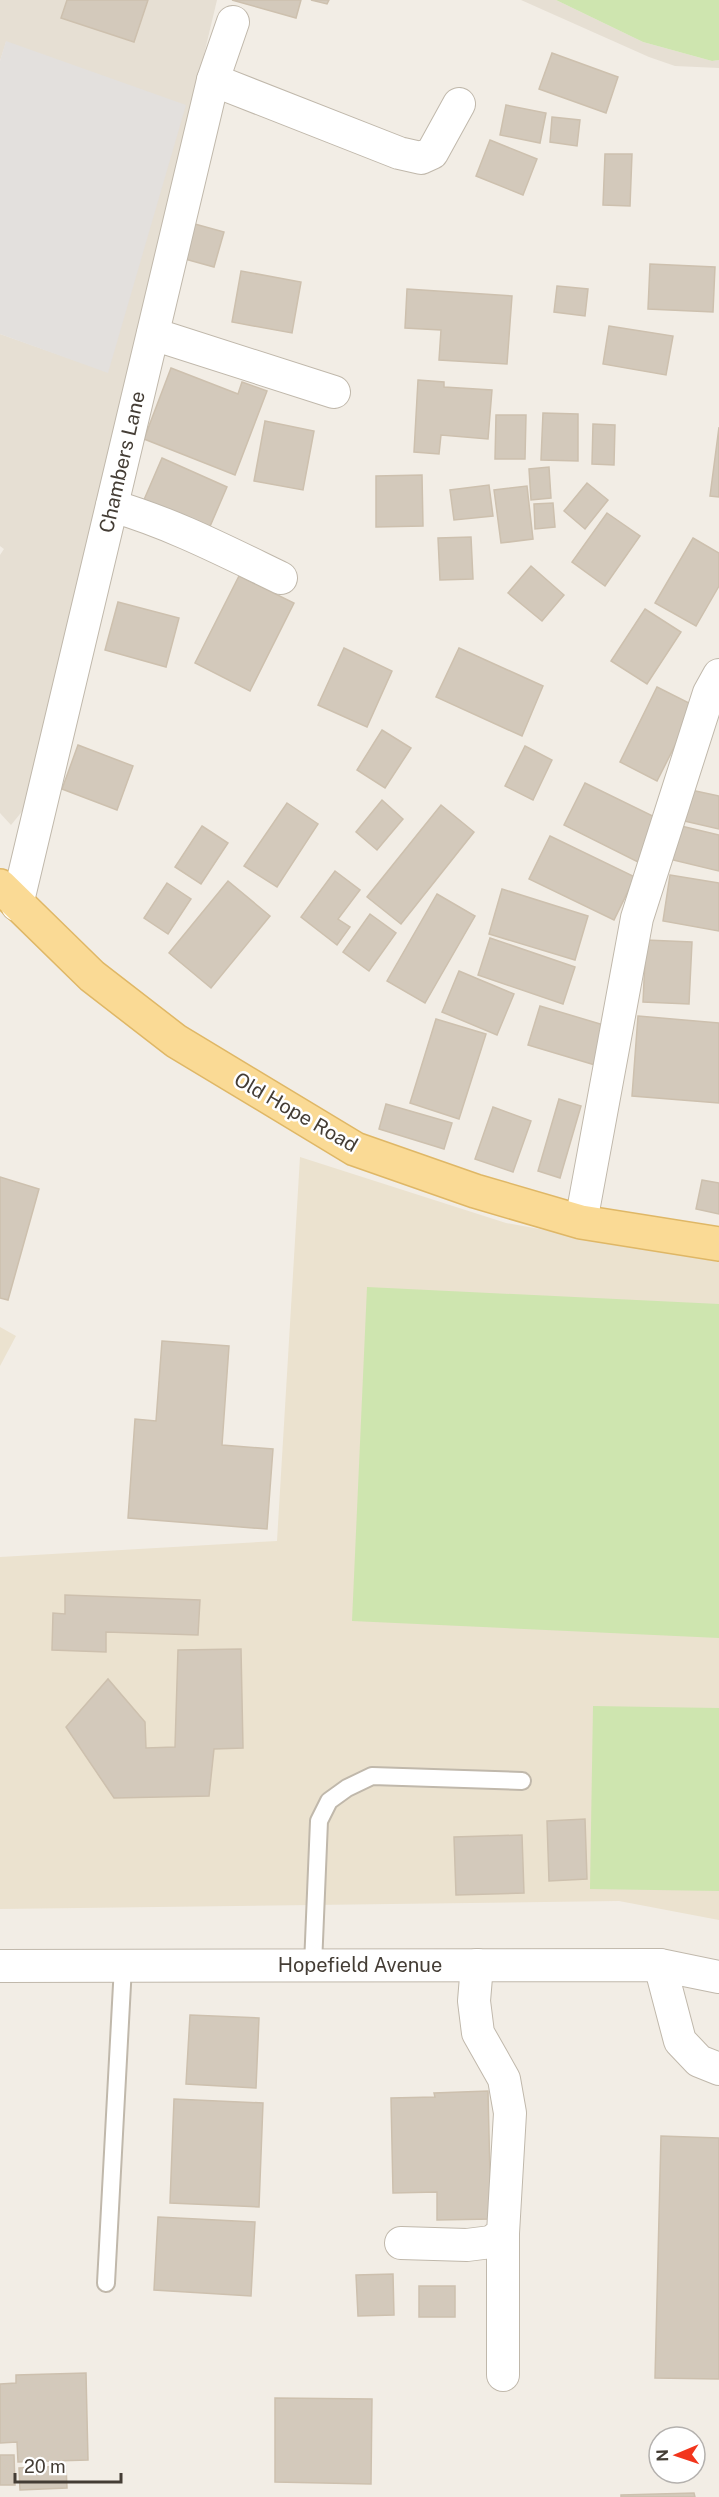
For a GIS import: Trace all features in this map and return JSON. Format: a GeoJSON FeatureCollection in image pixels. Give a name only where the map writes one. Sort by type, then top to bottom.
{"type":"FeatureCollection","features":[{"type":"Feature","properties":{"kind":"main road","name":"Old Hope Road"},"geometry":{"type":"LineString","coordinates":[[9,896],[92,976],[176,1041],[355,1149],[475,1191],[581,1222],[719,1244]]}},
{"type":"Feature","properties":{"kind":"street","name":"Chambers Lane"},"geometry":{"type":"LineString","coordinates":[[9,896],[112,506],[213,80],[233,22]]}},
{"type":"Feature","properties":{"kind":"street"},"geometry":{"type":"LineString","coordinates":[[213,80],[399,153],[421,158],[432,153],[459,104]]}},
{"type":"Feature","properties":{"kind":"street"},"geometry":{"type":"LineString","coordinates":[[153,334],[334,392]]}},
{"type":"Feature","properties":{"kind":"street"},"geometry":{"type":"LineString","coordinates":[[112,506],[150,517],[280,578]]}},
{"type":"Feature","properties":{"kind":"street"},"geometry":{"type":"LineString","coordinates":[[581,1222],[637,918],[709,693],[719,675]]}},
{"type":"Feature","properties":{"kind":"street"},"geometry":{"type":"LineString","coordinates":[[477,1965],[474,2001],[478,2033],[504,2079],[510,2113],[503,2234],[503,2375]]}},
{"type":"Feature","properties":{"kind":"street"},"geometry":{"type":"LineString","coordinates":[[660,1965],[680,2041],[699,2061],[719,2069]]}},
{"type":"Feature","properties":{"kind":"street","name":"Hopefield Avenue"},"geometry":{"type":"LineString","coordinates":[[0,1966],[660,1965],[719,1977]]}},
{"type":"Feature","properties":{"kind":"street"},"geometry":{"type":"LineString","coordinates":[[401,2243],[467,2245],[491,2242],[503,2234]]}},
{"type":"Feature","properties":{"kind":"lane"},"geometry":{"type":"LineString","coordinates":[[313,1965],[319,1821],[329,1801],[347,1788],[372,1776],[522,1781]]}},
{"type":"Feature","properties":{"kind":"lane"},"geometry":{"type":"LineString","coordinates":[[106,2283],[123,1966]]}},
{"type":"Feature","properties":{"kind":"shaded area"},"geometry":{"type":"Polygon","coordinates":[[[0,0],[67,0],[62,18],[133,42],[148,0],[217,0],[24,809],[11,825],[0,813],[0,555],[4,549],[0,546],[0,334],[108,372],[6,42],[0,61],[0,0]]]}},
{"type":"Feature","properties":{"kind":"shaded area"},"geometry":{"type":"Polygon","coordinates":[[[521,0],[556,0],[643,42],[712,61],[719,60],[719,68],[675,66],[649,57],[521,0]]]}},
{"type":"Feature","properties":{"kind":"shaded area"},"geometry":{"type":"Polygon","coordinates":[[[6,41],[186,105],[108,373],[0,334],[0,61],[6,41]]]}},
{"type":"Feature","properties":{"kind":"shaded area"},"geometry":{"type":"Polygon","coordinates":[[[300,1157],[506,1223],[719,1262],[719,1920],[619,1901],[0,1909],[0,1557],[277,1541],[300,1157]]]}},
{"type":"Feature","properties":{"kind":"shaded area"},"geometry":{"type":"Polygon","coordinates":[[[0,1327],[16,1336],[0,1366],[0,1327]]]}},
{"type":"Feature","properties":{"kind":"green space"},"geometry":{"type":"Polygon","coordinates":[[[556,0],[719,0],[719,60],[712,61],[643,42],[556,0]]]}},
{"type":"Feature","properties":{"kind":"green space"},"geometry":{"type":"Polygon","coordinates":[[[367,1287],[719,1304],[719,1638],[352,1621],[367,1287]]]}},
{"type":"Feature","properties":{"kind":"green space"},"geometry":{"type":"Polygon","coordinates":[[[593,1706],[719,1708],[719,1891],[590,1889],[593,1706]]]}},
{"type":"Feature","properties":{"kind":"building"},"geometry":{"type":"Polygon","coordinates":[[[67,0],[148,0],[134,42],[61,18],[67,0]]]}},
{"type":"Feature","properties":{"kind":"building"},"geometry":{"type":"Polygon","coordinates":[[[232,0],[301,0],[296,18],[232,0]]]}},
{"type":"Feature","properties":{"kind":"building"},"geometry":{"type":"Polygon","coordinates":[[[311,0],[329,0],[327,4],[311,0]]]}},
{"type":"Feature","properties":{"kind":"building"},"geometry":{"type":"Polygon","coordinates":[[[552,53],[618,77],[606,113],[539,89],[552,53]]]}},
{"type":"Feature","properties":{"kind":"building"},"geometry":{"type":"Polygon","coordinates":[[[506,105],[546,113],[540,143],[500,135],[506,105]]]}},
{"type":"Feature","properties":{"kind":"building"},"geometry":{"type":"Polygon","coordinates":[[[552,117],[580,120],[577,146],[550,142],[552,117]]]}},
{"type":"Feature","properties":{"kind":"building"},"geometry":{"type":"Polygon","coordinates":[[[490,140],[537,159],[523,195],[476,176],[490,140]]]}},
{"type":"Feature","properties":{"kind":"building"},"geometry":{"type":"Polygon","coordinates":[[[605,154],[632,154],[630,206],[603,205],[605,154]]]}},
{"type":"Feature","properties":{"kind":"building"},"geometry":{"type":"Polygon","coordinates":[[[184,221],[224,232],[214,267],[174,256],[184,221]]]}},
{"type":"Feature","properties":{"kind":"building"},"geometry":{"type":"Polygon","coordinates":[[[650,264],[715,267],[713,312],[648,309],[650,264]]]}},
{"type":"Feature","properties":{"kind":"building"},"geometry":{"type":"Polygon","coordinates":[[[241,271],[301,282],[292,333],[232,322],[241,271]]]}},
{"type":"Feature","properties":{"kind":"building"},"geometry":{"type":"Polygon","coordinates":[[[557,286],[588,289],[585,316],[554,312],[557,286]]]}},
{"type":"Feature","properties":{"kind":"building"},"geometry":{"type":"Polygon","coordinates":[[[407,289],[512,296],[507,364],[439,360],[441,330],[405,328],[407,289]]]}},
{"type":"Feature","properties":{"kind":"building"},"geometry":{"type":"Polygon","coordinates":[[[609,326],[673,336],[666,375],[603,364],[609,326]]]}},
{"type":"Feature","properties":{"kind":"building"},"geometry":{"type":"Polygon","coordinates":[[[171,368],[238,394],[242,382],[267,391],[235,475],[144,439],[171,368]]]}},
{"type":"Feature","properties":{"kind":"building"},"geometry":{"type":"Polygon","coordinates":[[[418,380],[444,382],[444,387],[492,390],[488,439],[441,435],[439,454],[414,452],[418,380]]]}},
{"type":"Feature","properties":{"kind":"building"},"geometry":{"type":"Polygon","coordinates":[[[543,413],[578,414],[578,461],[541,460],[543,413]]]}},
{"type":"Feature","properties":{"kind":"building"},"geometry":{"type":"Polygon","coordinates":[[[496,415],[526,415],[525,459],[495,459],[496,415]]]}},
{"type":"Feature","properties":{"kind":"building"},"geometry":{"type":"Polygon","coordinates":[[[265,421],[314,431],[303,490],[254,481],[265,421]]]}},
{"type":"Feature","properties":{"kind":"building"},"geometry":{"type":"Polygon","coordinates":[[[593,424],[615,425],[614,465],[592,464],[593,424]]]}},
{"type":"Feature","properties":{"kind":"building"},"geometry":{"type":"Polygon","coordinates":[[[719,427],[719,497],[710,496],[719,427]]]}},
{"type":"Feature","properties":{"kind":"building"},"geometry":{"type":"Polygon","coordinates":[[[162,458],[227,487],[208,531],[143,502],[162,458]]]}},
{"type":"Feature","properties":{"kind":"building"},"geometry":{"type":"Polygon","coordinates":[[[549,467],[551,498],[531,500],[529,469],[549,467]]]}},
{"type":"Feature","properties":{"kind":"building"},"geometry":{"type":"Polygon","coordinates":[[[422,475],[423,526],[376,527],[376,476],[422,475]]]}},
{"type":"Feature","properties":{"kind":"building"},"geometry":{"type":"Polygon","coordinates":[[[587,483],[608,500],[585,529],[564,511],[587,483]]]}},
{"type":"Feature","properties":{"kind":"building"},"geometry":{"type":"Polygon","coordinates":[[[489,485],[493,516],[454,520],[450,490],[489,485]]]}},
{"type":"Feature","properties":{"kind":"building"},"geometry":{"type":"Polygon","coordinates":[[[527,486],[533,539],[501,543],[494,490],[527,486]]]}},
{"type":"Feature","properties":{"kind":"building"},"geometry":{"type":"Polygon","coordinates":[[[553,503],[555,527],[535,529],[534,504],[553,503]]]}},
{"type":"Feature","properties":{"kind":"building"},"geometry":{"type":"Polygon","coordinates":[[[607,513],[640,536],[605,586],[572,562],[607,513]]]}},
{"type":"Feature","properties":{"kind":"building"},"geometry":{"type":"Polygon","coordinates":[[[471,537],[473,579],[440,580],[438,538],[471,537]]]}},
{"type":"Feature","properties":{"kind":"building"},"geometry":{"type":"Polygon","coordinates":[[[693,538],[719,553],[719,586],[696,626],[655,603],[693,538]]]}},
{"type":"Feature","properties":{"kind":"building"},"geometry":{"type":"Polygon","coordinates":[[[531,566],[564,595],[542,621],[508,593],[531,566]]]}},
{"type":"Feature","properties":{"kind":"building"},"geometry":{"type":"Polygon","coordinates":[[[239,576],[294,603],[250,691],[195,663],[239,576]]]}},
{"type":"Feature","properties":{"kind":"building"},"geometry":{"type":"Polygon","coordinates":[[[118,602],[179,618],[166,667],[105,650],[118,602]]]}},
{"type":"Feature","properties":{"kind":"building"},"geometry":{"type":"Polygon","coordinates":[[[645,609],[681,632],[647,684],[611,661],[645,609]]]}},
{"type":"Feature","properties":{"kind":"building"},"geometry":{"type":"Polygon","coordinates":[[[344,648],[392,671],[367,727],[318,705],[344,648]]]}},
{"type":"Feature","properties":{"kind":"building"},"geometry":{"type":"Polygon","coordinates":[[[459,648],[543,686],[522,736],[436,697],[459,648]]]}},
{"type":"Feature","properties":{"kind":"building"},"geometry":{"type":"Polygon","coordinates":[[[657,687],[695,706],[657,781],[620,762],[657,687]]]}},
{"type":"Feature","properties":{"kind":"building"},"geometry":{"type":"Polygon","coordinates":[[[382,730],[411,748],[385,788],[357,770],[382,730]]]}},
{"type":"Feature","properties":{"kind":"building"},"geometry":{"type":"Polygon","coordinates":[[[78,745],[133,766],[117,810],[62,789],[78,745]]]}},
{"type":"Feature","properties":{"kind":"building"},"geometry":{"type":"Polygon","coordinates":[[[525,746],[552,760],[533,800],[505,786],[525,746]]]}},
{"type":"Feature","properties":{"kind":"building"},"geometry":{"type":"Polygon","coordinates":[[[585,783],[661,820],[640,863],[564,825],[585,783]]]}},
{"type":"Feature","properties":{"kind":"building"},"geometry":{"type":"Polygon","coordinates":[[[691,790],[719,796],[719,829],[684,821],[691,790]]]}},
{"type":"Feature","properties":{"kind":"building"},"geometry":{"type":"Polygon","coordinates":[[[382,800],[403,819],[377,850],[356,832],[382,800]]]}},
{"type":"Feature","properties":{"kind":"building"},"geometry":{"type":"Polygon","coordinates":[[[287,803],[318,824],[277,887],[244,866],[287,803]]]}},
{"type":"Feature","properties":{"kind":"building"},"geometry":{"type":"Polygon","coordinates":[[[441,805],[474,832],[401,924],[367,897],[441,805]]]}},
{"type":"Feature","properties":{"kind":"building"},"geometry":{"type":"Polygon","coordinates":[[[677,825],[719,835],[719,871],[669,859],[677,825]]]}},
{"type":"Feature","properties":{"kind":"building"},"geometry":{"type":"Polygon","coordinates":[[[202,826],[228,843],[201,884],[175,867],[202,826]]]}},
{"type":"Feature","properties":{"kind":"building"},"geometry":{"type":"Polygon","coordinates":[[[550,836],[635,877],[614,920],[529,879],[550,836]]]}},
{"type":"Feature","properties":{"kind":"building"},"geometry":{"type":"Polygon","coordinates":[[[335,871],[360,890],[338,919],[350,927],[337,945],[301,917],[335,871]]]}},
{"type":"Feature","properties":{"kind":"building"},"geometry":{"type":"Polygon","coordinates":[[[670,875],[719,883],[719,931],[663,921],[670,875]]]}},
{"type":"Feature","properties":{"kind":"building"},"geometry":{"type":"Polygon","coordinates":[[[228,881],[270,916],[211,988],[169,953],[228,881]]]}},
{"type":"Feature","properties":{"kind":"building"},"geometry":{"type":"Polygon","coordinates":[[[167,883],[191,899],[168,934],[144,918],[167,883]]]}},
{"type":"Feature","properties":{"kind":"building"},"geometry":{"type":"Polygon","coordinates":[[[502,889],[588,916],[575,960],[489,934],[502,889]]]}},
{"type":"Feature","properties":{"kind":"building"},"geometry":{"type":"Polygon","coordinates":[[[437,894],[475,916],[425,1003],[387,981],[437,894]]]}},
{"type":"Feature","properties":{"kind":"building"},"geometry":{"type":"Polygon","coordinates":[[[370,914],[396,933],[369,971],[343,952],[370,914]]]}},
{"type":"Feature","properties":{"kind":"building"},"geometry":{"type":"Polygon","coordinates":[[[490,938],[575,967],[563,1004],[478,975],[490,938]]]}},
{"type":"Feature","properties":{"kind":"building"},"geometry":{"type":"Polygon","coordinates":[[[646,940],[692,942],[689,1004],[643,1002],[646,940]]]}},
{"type":"Feature","properties":{"kind":"building"},"geometry":{"type":"Polygon","coordinates":[[[459,971],[514,994],[497,1035],[442,1012],[459,971]]]}},
{"type":"Feature","properties":{"kind":"building"},"geometry":{"type":"Polygon","coordinates":[[[540,1006],[607,1026],[595,1065],[528,1045],[540,1006]]]}},
{"type":"Feature","properties":{"kind":"building"},"geometry":{"type":"Polygon","coordinates":[[[638,1016],[719,1023],[719,1103],[632,1096],[638,1016]]]}},
{"type":"Feature","properties":{"kind":"building"},"geometry":{"type":"Polygon","coordinates":[[[436,1019],[486,1034],[459,1119],[410,1103],[436,1019]]]}},
{"type":"Feature","properties":{"kind":"building"},"geometry":{"type":"Polygon","coordinates":[[[559,1099],[581,1106],[560,1178],[538,1171],[559,1099]]]}},
{"type":"Feature","properties":{"kind":"building"},"geometry":{"type":"Polygon","coordinates":[[[386,1104],[452,1123],[444,1149],[379,1129],[386,1104]]]}},
{"type":"Feature","properties":{"kind":"building"},"geometry":{"type":"Polygon","coordinates":[[[493,1107],[531,1121],[513,1172],[475,1159],[493,1107]]]}},
{"type":"Feature","properties":{"kind":"building"},"geometry":{"type":"Polygon","coordinates":[[[0,1177],[39,1189],[8,1300],[0,1298],[0,1177]]]}},
{"type":"Feature","properties":{"kind":"building"},"geometry":{"type":"Polygon","coordinates":[[[702,1180],[719,1183],[719,1214],[696,1209],[702,1180]]]}},
{"type":"Feature","properties":{"kind":"building"},"geometry":{"type":"Polygon","coordinates":[[[162,1341],[229,1346],[222,1445],[273,1449],[267,1529],[128,1518],[135,1419],[156,1421],[162,1341]]]}},
{"type":"Feature","properties":{"kind":"building"},"geometry":{"type":"Polygon","coordinates":[[[65,1595],[200,1600],[198,1635],[106,1632],[106,1652],[52,1650],[53,1613],[65,1614],[65,1595]]]}},
{"type":"Feature","properties":{"kind":"building"},"geometry":{"type":"Polygon","coordinates":[[[241,1649],[243,1748],[214,1749],[209,1796],[114,1798],[66,1727],[108,1679],[145,1722],[146,1748],[175,1747],[178,1650],[241,1649]]]}},
{"type":"Feature","properties":{"kind":"building"},"geometry":{"type":"Polygon","coordinates":[[[585,1819],[587,1879],[549,1881],[547,1821],[585,1819]]]}},
{"type":"Feature","properties":{"kind":"building"},"geometry":{"type":"Polygon","coordinates":[[[522,1835],[524,1893],[456,1895],[454,1837],[522,1835]]]}},
{"type":"Feature","properties":{"kind":"building"},"geometry":{"type":"Polygon","coordinates":[[[190,2015],[259,2018],[256,2088],[186,2084],[190,2015]]]}},
{"type":"Feature","properties":{"kind":"building"},"geometry":{"type":"Polygon","coordinates":[[[488,2091],[491,2219],[437,2220],[437,2192],[393,2193],[391,2098],[435,2097],[434,2093],[488,2091]]]}},
{"type":"Feature","properties":{"kind":"building"},"geometry":{"type":"Polygon","coordinates":[[[174,2099],[263,2103],[259,2207],[170,2203],[174,2099]]]}},
{"type":"Feature","properties":{"kind":"building"},"geometry":{"type":"Polygon","coordinates":[[[661,2136],[719,2138],[719,2379],[655,2378],[661,2136]]]}},
{"type":"Feature","properties":{"kind":"building"},"geometry":{"type":"Polygon","coordinates":[[[158,2217],[255,2222],[251,2296],[154,2290],[158,2217]]]}},
{"type":"Feature","properties":{"kind":"building"},"geometry":{"type":"Polygon","coordinates":[[[393,2274],[394,2315],[358,2316],[356,2275],[393,2274]]]}},
{"type":"Feature","properties":{"kind":"building"},"geometry":{"type":"Polygon","coordinates":[[[419,2286],[455,2286],[455,2317],[419,2317],[419,2286]]]}},
{"type":"Feature","properties":{"kind":"building"},"geometry":{"type":"Polygon","coordinates":[[[86,2373],[88,2460],[18,2462],[17,2442],[0,2443],[0,2384],[16,2383],[16,2375],[86,2373]]]}},
{"type":"Feature","properties":{"kind":"building"},"geometry":{"type":"Polygon","coordinates":[[[275,2398],[372,2399],[371,2484],[275,2482],[275,2398]]]}},
{"type":"Feature","properties":{"kind":"building"},"geometry":{"type":"Polygon","coordinates":[[[0,2455],[14,2455],[15,2485],[0,2485],[0,2455]]]}},
{"type":"Feature","properties":{"kind":"building"},"geometry":{"type":"Polygon","coordinates":[[[66,2466],[67,2488],[20,2490],[19,2468],[66,2466]]]}},
{"type":"Feature","properties":{"kind":"building"},"geometry":{"type":"Polygon","coordinates":[[[694,2493],[695,2497],[621,2497],[621,2495],[694,2493]]]}}]}
